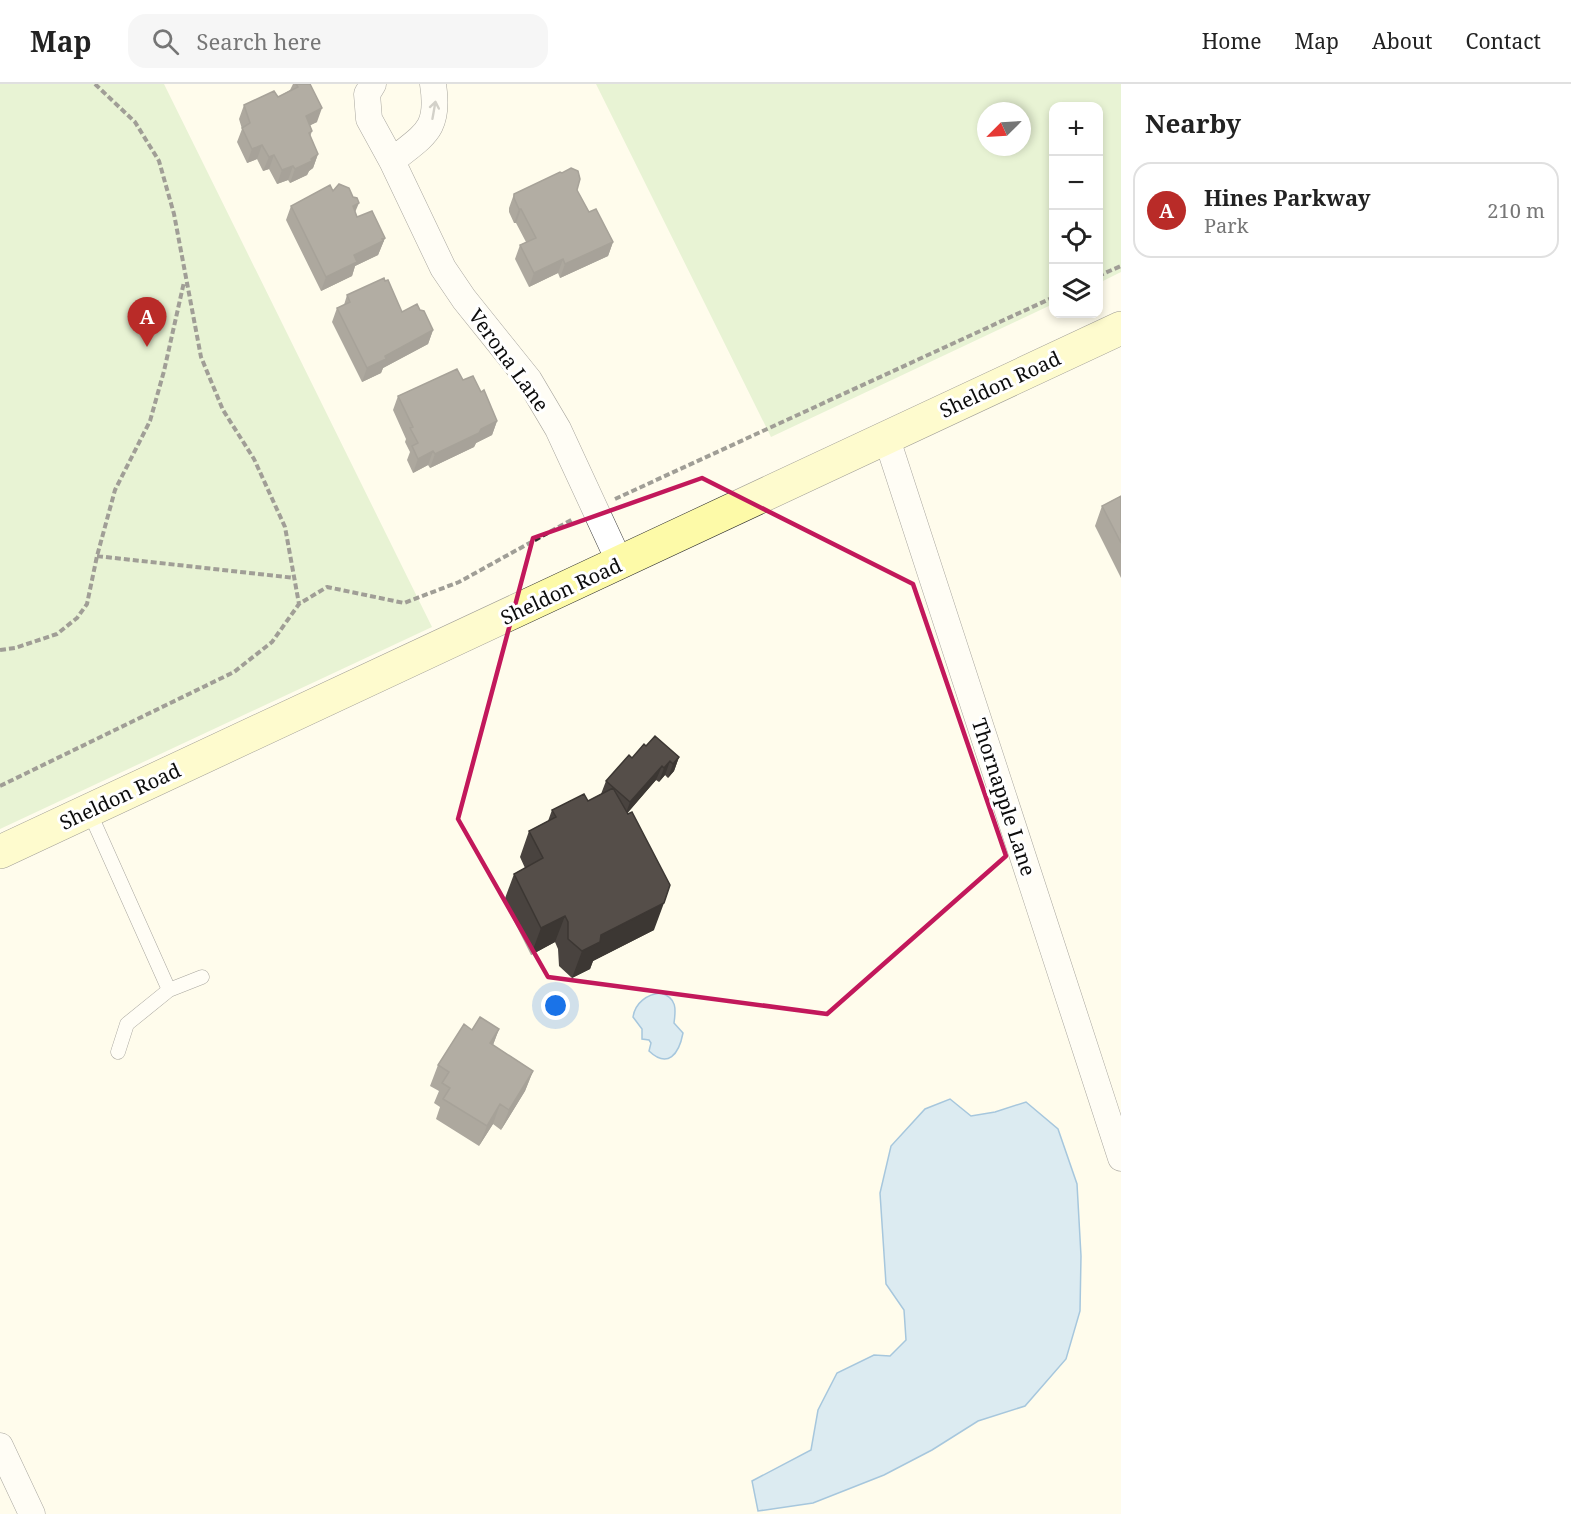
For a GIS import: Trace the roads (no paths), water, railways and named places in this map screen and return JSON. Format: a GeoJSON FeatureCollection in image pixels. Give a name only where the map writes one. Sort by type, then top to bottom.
{"type":"FeatureCollection","features":[{"type":"Feature","properties":{"kind":"main road","name":"Sheldon Road"},"geometry":{"type":"LineString","coordinates":[[0,852],[1121,328]]}},
{"type":"Feature","properties":{"kind":"street","name":"Verona Lane"},"geometry":{"type":"LineString","coordinates":[[373,84],[367,94],[369,119],[392,160],[443,268],[464,299],[529,380],[558,429],[620,563]]}},
{"type":"Feature","properties":{"kind":"street"},"geometry":{"type":"LineString","coordinates":[[392,160],[429,130],[436,106],[433,84]]}},
{"type":"Feature","properties":{"kind":"street","name":"Thornapple Lane"},"geometry":{"type":"LineString","coordinates":[[886,436],[1121,1158]]}},
{"type":"Feature","properties":{"kind":"street"},"geometry":{"type":"LineString","coordinates":[[0,1446],[32,1514]]}},
{"type":"Feature","properties":{"kind":"lane"},"geometry":{"type":"LineString","coordinates":[[89,811],[169,990]]}},
{"type":"Feature","properties":{"kind":"lane"},"geometry":{"type":"LineString","coordinates":[[118,1052],[127,1024],[169,990],[202,977]]}},
{"type":"Feature","properties":{"kind":"water"},"geometry":{"type":"Polygon","coordinates":[[[661,993],[673,1001],[674,1023],[683,1033],[679,1047],[672,1057],[667,1059],[662,1059],[649,1051],[651,1043],[649,1040],[642,1039],[642,1029],[633,1017],[636,1007],[642,1000],[661,993]]]}},
{"type":"Feature","properties":{"kind":"water"},"geometry":{"type":"Polygon","coordinates":[[[950,1099],[971,1116],[995,1112],[1026,1102],[1058,1129],[1077,1184],[1081,1256],[1080,1311],[1066,1359],[1025,1406],[978,1421],[932,1450],[884,1475],[813,1503],[758,1511],[752,1481],[811,1450],[818,1410],[837,1373],[874,1355],[890,1356],[906,1340],[904,1310],[886,1284],[880,1193],[891,1146],[925,1109],[950,1099]]]}},
{"type":"Feature","properties":{"kind":"place","name":"Hines Parkway"},"geometry":{"type":"Point","coordinates":[147,347]}}]}
